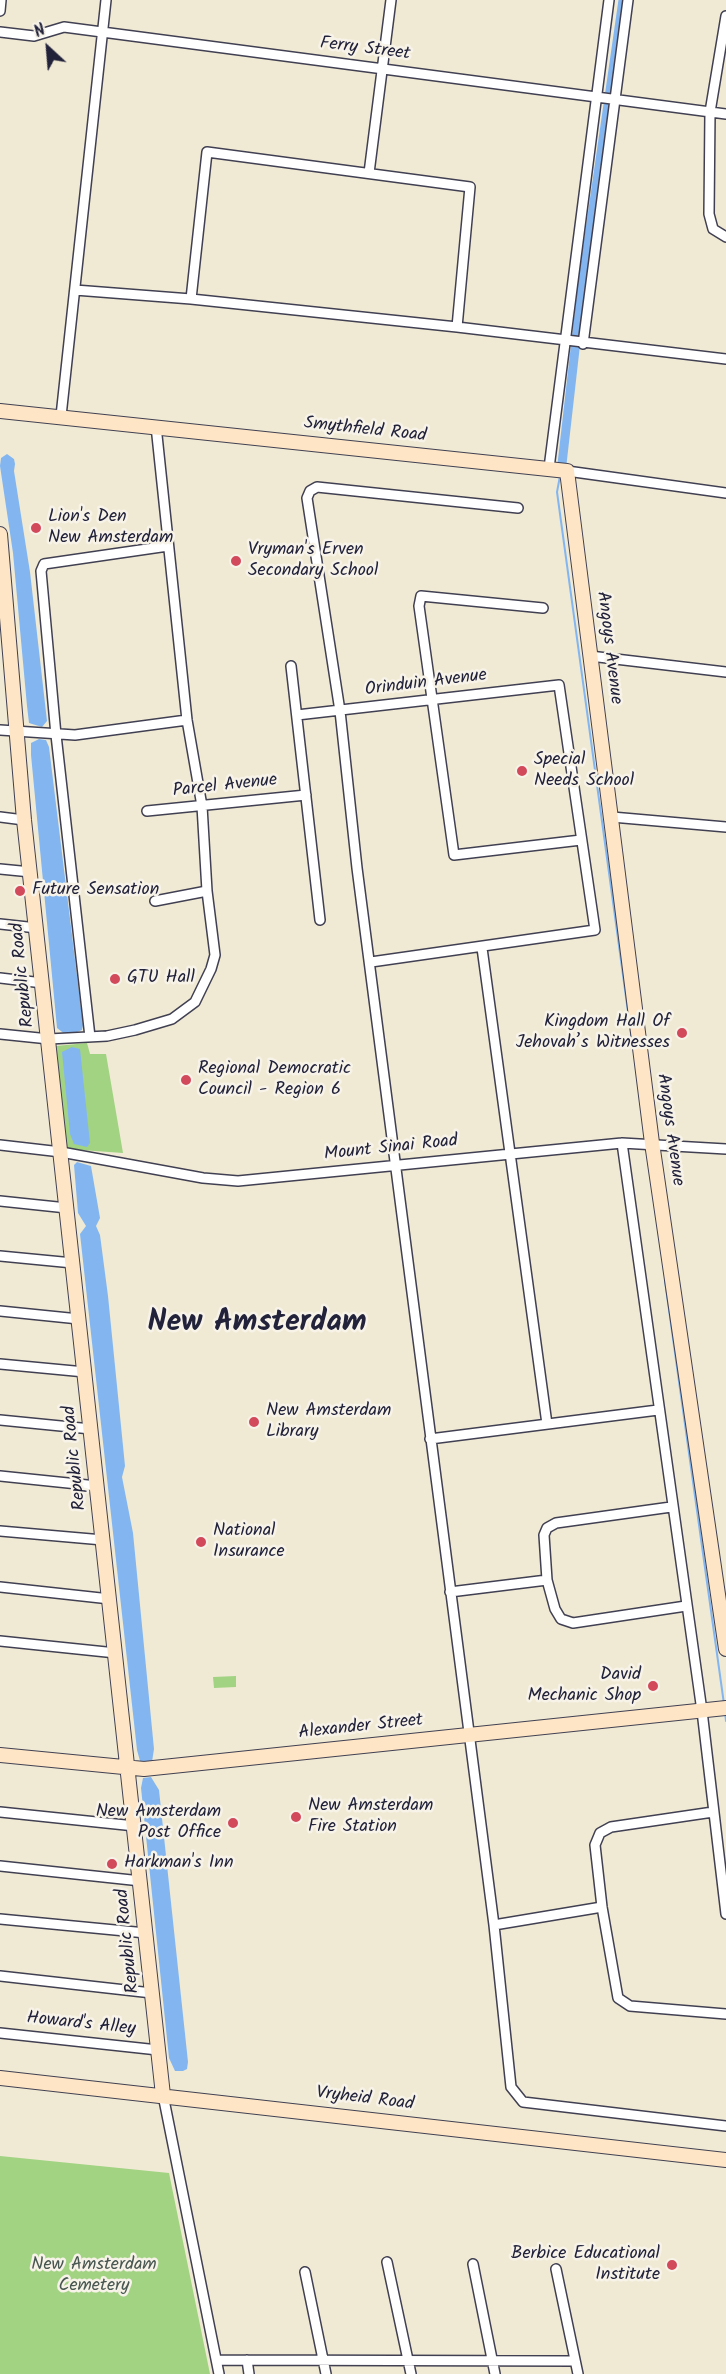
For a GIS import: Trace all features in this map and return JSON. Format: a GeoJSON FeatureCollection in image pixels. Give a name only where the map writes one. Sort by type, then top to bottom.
{"type":"FeatureCollection","features":[{"type":"Feature","properties":{"kind":"street"},"geometry":{"type":"LineString","coordinates":[[0,11],[1,0]]}},
{"type":"Feature","properties":{"kind":"street"},"geometry":{"type":"LineString","coordinates":[[61,416],[106,0]]}},
{"type":"Feature","properties":{"kind":"street"},"geometry":{"type":"LineString","coordinates":[[369,173],[391,0]]}},
{"type":"Feature","properties":{"kind":"street"},"geometry":{"type":"LineString","coordinates":[[549,468],[594,98],[609,0]]}},
{"type":"Feature","properties":{"kind":"street"},"geometry":{"type":"LineString","coordinates":[[583,344],[628,0]]}},
{"type":"Feature","properties":{"kind":"street"},"geometry":{"type":"LineString","coordinates":[[726,16],[710,112],[709,214],[713,230],[726,237]]}},
{"type":"Feature","properties":{"kind":"street","name":"Ferry Street"},"geometry":{"type":"LineString","coordinates":[[0,32],[34,36],[64,27],[726,114]]}},
{"type":"Feature","properties":{"kind":"street"},"geometry":{"type":"LineString","coordinates":[[191,299],[207,152],[470,187],[457,327]]}},
{"type":"Feature","properties":{"kind":"street"},"geometry":{"type":"LineString","coordinates":[[75,290],[191,299],[457,327],[583,344],[726,359]]}},
{"type":"Feature","properties":{"kind":"street","name":"Smythfield Road"},"geometry":{"type":"LineString","coordinates":[[0,411],[549,468],[726,493]]}},
{"type":"Feature","properties":{"kind":"street"},"geometry":{"type":"LineString","coordinates":[[0,1034],[49,1039],[90,1037],[135,1030],[172,1019],[195,1002],[204,988],[215,955],[207,891],[202,806],[187,720],[156,426]]}},
{"type":"Feature","properties":{"kind":"street","name":"Angoys Avenue"},"geometry":{"type":"LineString","coordinates":[[567,471],[612,817],[650,1143],[726,1649]]}},
{"type":"Feature","properties":{"kind":"street"},"geometry":{"type":"LineString","coordinates":[[518,508],[317,487],[310,491],[307,498],[340,711],[430,1439],[494,1925],[511,2087],[523,2102],[726,2126]]}},
{"type":"Feature","properties":{"kind":"street","name":"Republic Road"},"geometry":{"type":"LineString","coordinates":[[0,534],[5,642],[163,2095],[219,2374]]}},
{"type":"Feature","properties":{"kind":"street"},"geometry":{"type":"LineString","coordinates":[[90,1037],[56,735],[41,571],[44,564],[168,546]]}},
{"type":"Feature","properties":{"kind":"street"},"geometry":{"type":"LineString","coordinates":[[371,962],[482,948],[595,930],[581,840],[453,855],[419,606],[421,596],[543,608]]}},
{"type":"Feature","properties":{"kind":"street"},"geometry":{"type":"LineString","coordinates":[[590,656],[726,672]]}},
{"type":"Feature","properties":{"kind":"street"},"geometry":{"type":"LineString","coordinates":[[291,666],[320,920]]}},
{"type":"Feature","properties":{"kind":"street","name":"Orinduin Avenue"},"geometry":{"type":"LineString","coordinates":[[297,715],[559,685],[581,840]]}},
{"type":"Feature","properties":{"kind":"street"},"geometry":{"type":"LineString","coordinates":[[0,730],[75,735],[187,720]]}},
{"type":"Feature","properties":{"kind":"street","name":"Parcel Avenue"},"geometry":{"type":"LineString","coordinates":[[147,811],[306,795]]}},
{"type":"Feature","properties":{"kind":"street"},"geometry":{"type":"LineString","coordinates":[[612,817],[726,827]]}},
{"type":"Feature","properties":{"kind":"street"},"geometry":{"type":"LineString","coordinates":[[0,818],[24,820]]}},
{"type":"Feature","properties":{"kind":"street"},"geometry":{"type":"LineString","coordinates":[[0,869],[31,872]]}},
{"type":"Feature","properties":{"kind":"street"},"geometry":{"type":"LineString","coordinates":[[155,901],[207,891]]}},
{"type":"Feature","properties":{"kind":"street"},"geometry":{"type":"LineString","coordinates":[[0,924],[37,928]]}},
{"type":"Feature","properties":{"kind":"street"},"geometry":{"type":"LineString","coordinates":[[482,948],[547,1424]]}},
{"type":"Feature","properties":{"kind":"street"},"geometry":{"type":"LineString","coordinates":[[0,978],[43,983]]}},
{"type":"Feature","properties":{"kind":"street"},"geometry":{"type":"LineString","coordinates":[[622,1143],[657,1410],[686,1606],[714,1709],[713,1812],[726,1914]]}},
{"type":"Feature","properties":{"kind":"street","name":"Mount Sinai Road"},"geometry":{"type":"LineString","coordinates":[[0,1145],[61,1152],[203,1178],[238,1181],[622,1143],[726,1149]]}},
{"type":"Feature","properties":{"kind":"street"},"geometry":{"type":"LineString","coordinates":[[0,1201],[67,1208]]}},
{"type":"Feature","properties":{"kind":"street"},"geometry":{"type":"LineString","coordinates":[[0,1256],[73,1263]]}},
{"type":"Feature","properties":{"kind":"street"},"geometry":{"type":"LineString","coordinates":[[0,1311],[79,1319]]}},
{"type":"Feature","properties":{"kind":"street"},"geometry":{"type":"LineString","coordinates":[[0,1364],[85,1372]]}},
{"type":"Feature","properties":{"kind":"street"},"geometry":{"type":"LineString","coordinates":[[430,1439],[657,1410]]}},
{"type":"Feature","properties":{"kind":"street"},"geometry":{"type":"LineString","coordinates":[[0,1420],[91,1429]]}},
{"type":"Feature","properties":{"kind":"street"},"geometry":{"type":"LineString","coordinates":[[0,1476],[97,1486]]}},
{"type":"Feature","properties":{"kind":"street"},"geometry":{"type":"LineString","coordinates":[[671,1507],[556,1523],[547,1528],[544,1535],[547,1580],[555,1609],[561,1619],[573,1623],[686,1606]]}},
{"type":"Feature","properties":{"kind":"street"},"geometry":{"type":"LineString","coordinates":[[0,1531],[103,1540]]}},
{"type":"Feature","properties":{"kind":"street"},"geometry":{"type":"LineString","coordinates":[[450,1592],[547,1580]]}},
{"type":"Feature","properties":{"kind":"street"},"geometry":{"type":"LineString","coordinates":[[0,1587],[110,1599]]}},
{"type":"Feature","properties":{"kind":"street"},"geometry":{"type":"LineString","coordinates":[[0,1641],[116,1653]]}},
{"type":"Feature","properties":{"kind":"street","name":"Alexander Street"},"geometry":{"type":"LineString","coordinates":[[0,1755],[129,1769],[153,1769],[714,1709]]}},
{"type":"Feature","properties":{"kind":"street"},"geometry":{"type":"LineString","coordinates":[[0,1812],[135,1826]]}},
{"type":"Feature","properties":{"kind":"street"},"geometry":{"type":"LineString","coordinates":[[713,1812],[611,1827],[600,1833],[595,1845],[602,1907],[618,1998],[630,2006],[726,2014]]}},
{"type":"Feature","properties":{"kind":"street"},"geometry":{"type":"LineString","coordinates":[[0,1866],[141,1881]]}},
{"type":"Feature","properties":{"kind":"street"},"geometry":{"type":"LineString","coordinates":[[494,1925],[602,1907]]}},
{"type":"Feature","properties":{"kind":"street"},"geometry":{"type":"LineString","coordinates":[[0,1919],[146,1933]]}},
{"type":"Feature","properties":{"kind":"street"},"geometry":{"type":"LineString","coordinates":[[0,1977],[152,1993]]}},
{"type":"Feature","properties":{"kind":"street","name":"Howard's Alley"},"geometry":{"type":"LineString","coordinates":[[0,2033],[159,2050]]}},
{"type":"Feature","properties":{"kind":"street","name":"Vryheid Road"},"geometry":{"type":"LineString","coordinates":[[0,2078],[726,2160]]}},
{"type":"Feature","properties":{"kind":"street"},"geometry":{"type":"LineString","coordinates":[[387,2262],[411,2374]]}},
{"type":"Feature","properties":{"kind":"street"},"geometry":{"type":"LineString","coordinates":[[473,2264],[495,2374]]}},
{"type":"Feature","properties":{"kind":"street"},"geometry":{"type":"LineString","coordinates":[[556,2269],[578,2374]]}},
{"type":"Feature","properties":{"kind":"street"},"geometry":{"type":"LineString","coordinates":[[305,2272],[326,2374]]}},
{"type":"Feature","properties":{"kind":"street"},"geometry":{"type":"LineString","coordinates":[[217,2360],[575,2361]]}},
{"type":"Feature","properties":{"kind":"street"},"geometry":{"type":"LineString","coordinates":[[247,2360],[249,2374]]}},
{"type":"Feature","properties":{"kind":"green space"},"geometry":{"type":"Polygon","coordinates":[[[87,1043],[90,1054],[106,1054],[123,1153],[67,1149],[56,1046],[87,1043]]]}},
{"type":"Feature","properties":{"kind":"green space"},"geometry":{"type":"Polygon","coordinates":[[[236,1676],[236,1687],[214,1688],[213,1677],[236,1676]]]}},
{"type":"Feature","properties":{"kind":"green space","name":"New Amsterdam Cemetery"},"geometry":{"type":"Polygon","coordinates":[[[0,2156],[169,2173],[210,2374],[0,2374],[0,2156]]]}},
{"type":"Feature","properties":{"kind":"water"},"geometry":{"type":"Polygon","coordinates":[[[7,454],[14,459],[15,464],[14,471],[30,572],[47,721],[42,727],[29,723],[13,553],[0,466],[1,458],[7,454]]]}},
{"type":"Feature","properties":{"kind":"water"},"geometry":{"type":"Polygon","coordinates":[[[39,739],[46,740],[49,747],[83,1025],[82,1030],[66,1035],[57,1028],[31,755],[31,743],[39,739]]]}},
{"type":"Feature","properties":{"kind":"water"},"geometry":{"type":"Polygon","coordinates":[[[72,1047],[80,1049],[90,1143],[87,1147],[74,1144],[70,1134],[62,1052],[72,1047]]]}},
{"type":"Feature","properties":{"kind":"water"},"geometry":{"type":"Polygon","coordinates":[[[77,1162],[91,1166],[100,1218],[96,1226],[100,1235],[108,1296],[125,1466],[122,1477],[133,1533],[154,1749],[152,1762],[145,1763],[140,1761],[137,1750],[80,1234],[86,1226],[78,1213],[74,1165],[77,1162]]]}},
{"type":"Feature","properties":{"kind":"water"},"geometry":{"type":"Polygon","coordinates":[[[151,1777],[159,1790],[188,2062],[187,2069],[183,2071],[175,2071],[169,2058],[141,1788],[143,1778],[151,1777]]]}},
{"type":"Feature","properties":{"kind":"waterway"},"geometry":{"type":"LineString","coordinates":[[562,464],[583,279],[623,0]]}},
{"type":"Feature","properties":{"kind":"waterway"},"geometry":{"type":"LineString","coordinates":[[560,476],[557,492],[632,1041]]}},
{"type":"Feature","properties":{"kind":"waterway"},"geometry":{"type":"LineString","coordinates":[[665,1281],[724,1704]]}},
{"type":"Feature","properties":{"kind":"waterway"},"geometry":{"type":"LineString","coordinates":[[725,1712],[726,1721]]}},
{"type":"Feature","properties":{"kind":"place","name":"Lion's Den New Amsterdam"},"geometry":{"type":"Point","coordinates":[36,528]}},
{"type":"Feature","properties":{"kind":"place","name":"Vryman's Erven Secondary School"},"geometry":{"type":"Point","coordinates":[236,561]}},
{"type":"Feature","properties":{"kind":"place","name":"Special Needs School"},"geometry":{"type":"Point","coordinates":[522,771]}},
{"type":"Feature","properties":{"kind":"place","name":"Future Sensation"},"geometry":{"type":"Point","coordinates":[20,891]}},
{"type":"Feature","properties":{"kind":"place","name":"GTU Hall"},"geometry":{"type":"Point","coordinates":[115,979]}},
{"type":"Feature","properties":{"kind":"place","name":"Kingdom Hall Of Jehovah’s Witnesses"},"geometry":{"type":"Point","coordinates":[682,1033]}},
{"type":"Feature","properties":{"kind":"place","name":"Regional Democratic Council - Region 6"},"geometry":{"type":"Point","coordinates":[186,1080]}},
{"type":"Feature","properties":{"kind":"place","name":"New Amsterdam Library"},"geometry":{"type":"Point","coordinates":[254,1422]}},
{"type":"Feature","properties":{"kind":"place","name":"National Insurance"},"geometry":{"type":"Point","coordinates":[201,1542]}},
{"type":"Feature","properties":{"kind":"place","name":"David Mechanic Shop"},"geometry":{"type":"Point","coordinates":[653,1686]}},
{"type":"Feature","properties":{"kind":"place","name":"New Amsterdam Fire Station"},"geometry":{"type":"Point","coordinates":[296,1817]}},
{"type":"Feature","properties":{"kind":"place","name":"New Amsterdam Post Office"},"geometry":{"type":"Point","coordinates":[233,1823]}},
{"type":"Feature","properties":{"kind":"place","name":"Harkman's Inn"},"geometry":{"type":"Point","coordinates":[112,1864]}},
{"type":"Feature","properties":{"kind":"place","name":"Berbice Educational Institute"},"geometry":{"type":"Point","coordinates":[672,2265]}},
{"type":"Feature","properties":{"kind":"district","name":"New Amsterdam"},"geometry":{"type":"Point","coordinates":[257,1325]}}]}
